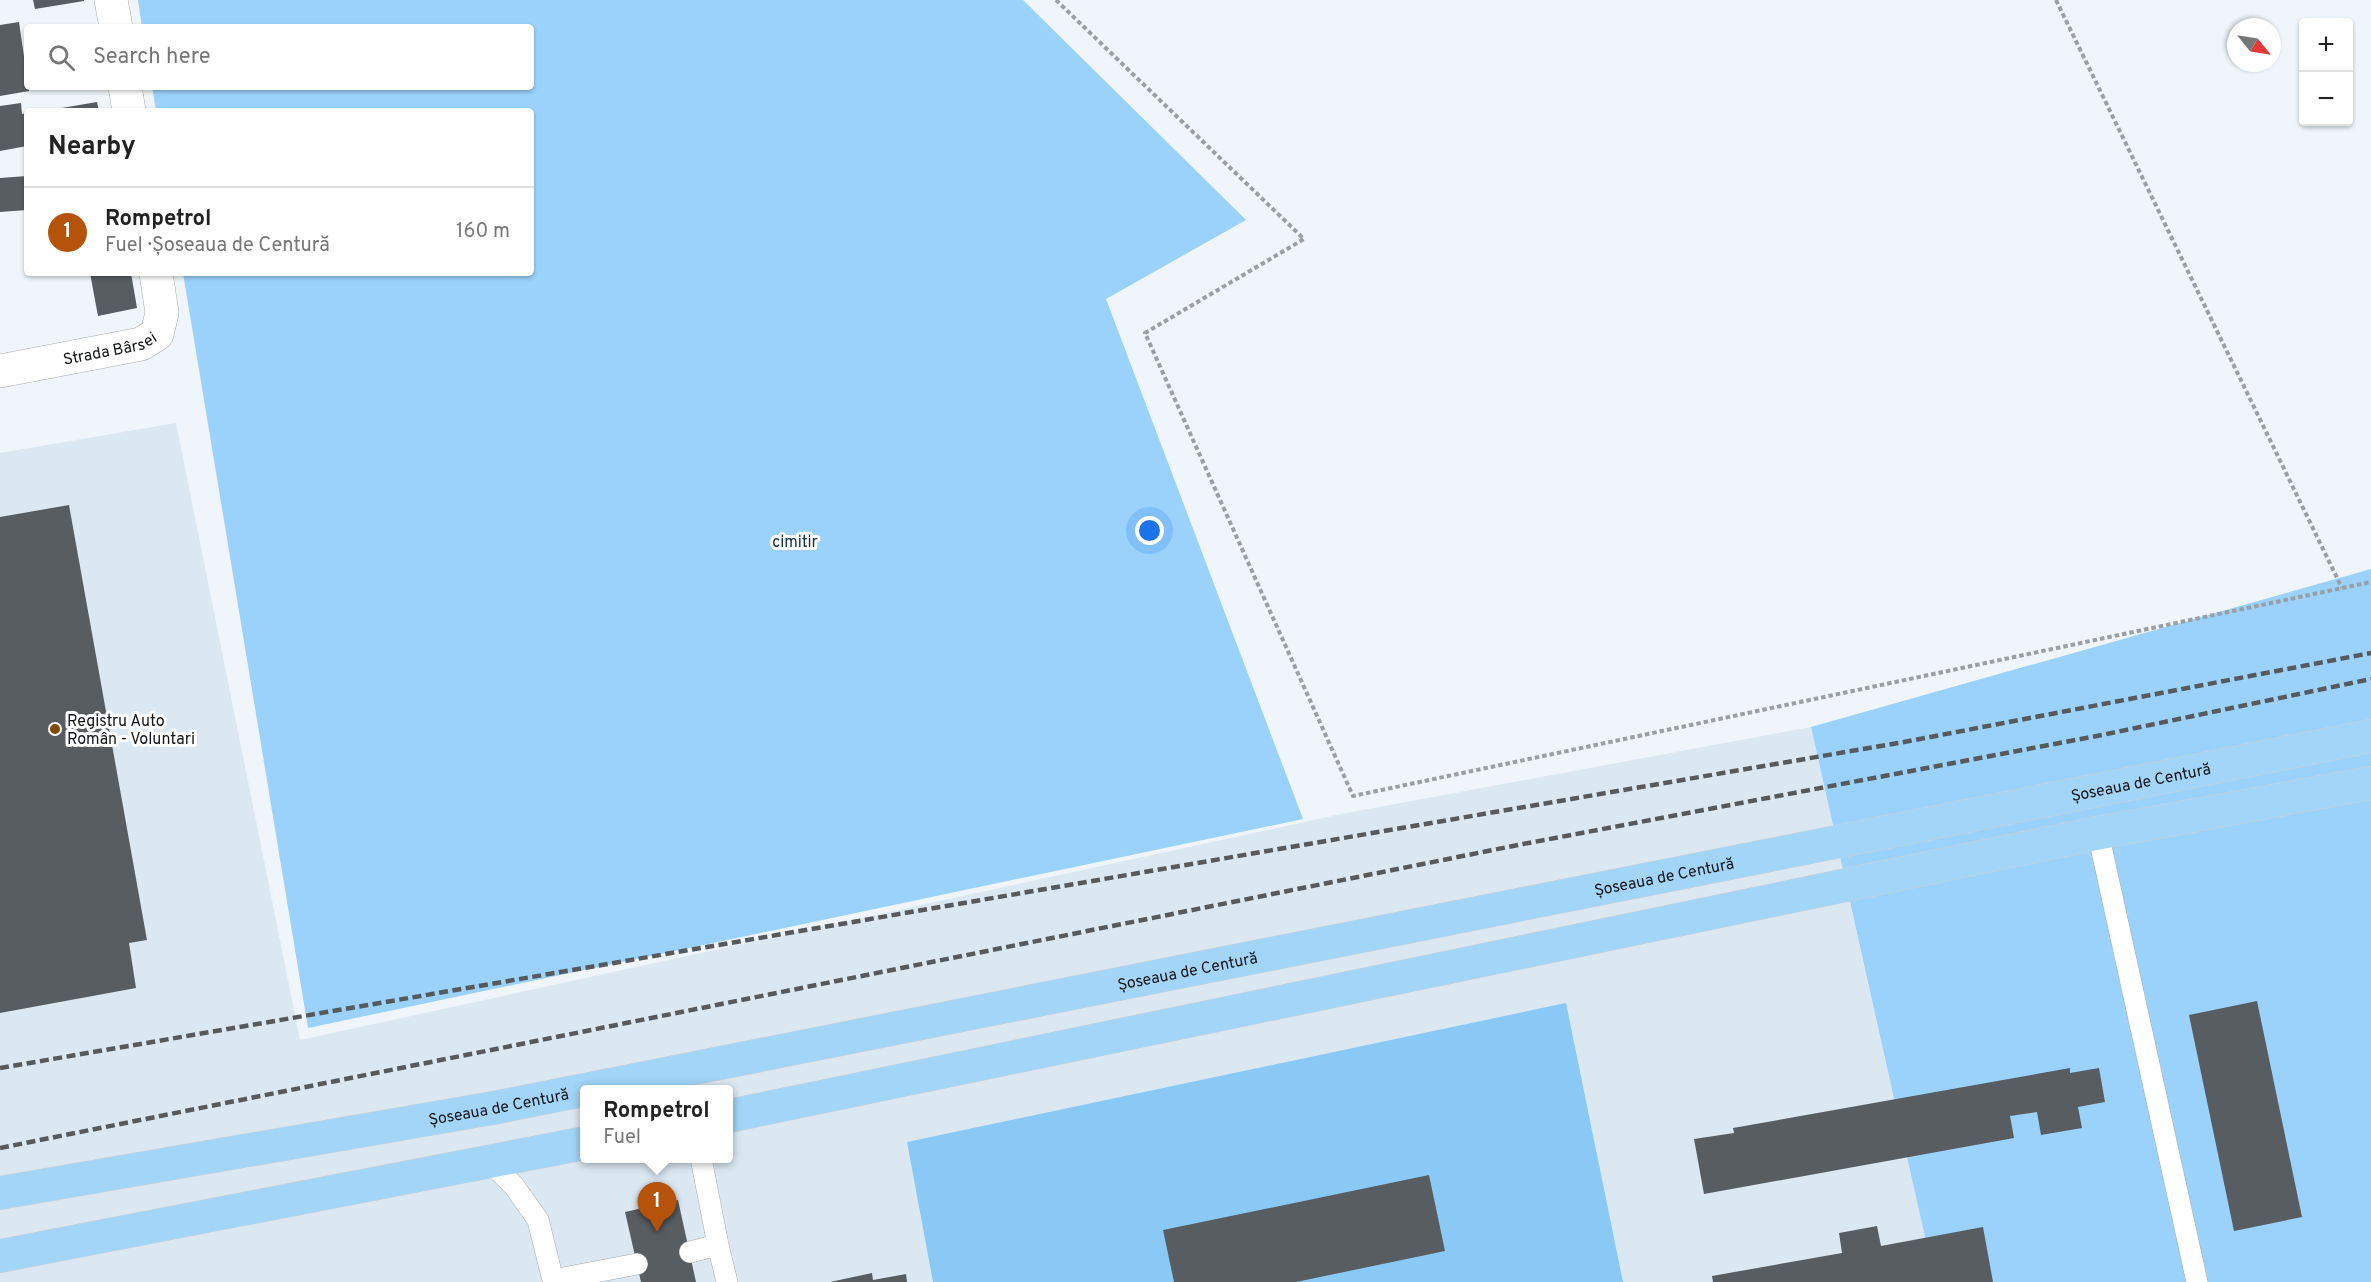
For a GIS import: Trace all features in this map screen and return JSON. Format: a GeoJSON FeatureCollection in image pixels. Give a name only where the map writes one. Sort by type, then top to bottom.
{"type":"FeatureCollection","features":[{"type":"Feature","properties":{"kind":"main road","name":"Șoseaua de Centură"},"geometry":{"type":"LineString","coordinates":[[609,1085],[2371,736]]}},
{"type":"Feature","properties":{"kind":"main road"},"geometry":{"type":"LineString","coordinates":[[733,1115],[2098,833],[2371,783]]}},
{"type":"Feature","properties":{"kind":"main road","name":"Șoseaua de Centură"},"geometry":{"type":"LineString","coordinates":[[0,1193],[493,1108],[580,1091]]}},
{"type":"Feature","properties":{"kind":"main road"},"geometry":{"type":"LineString","coordinates":[[0,1256],[58,1247],[580,1144]]}},
{"type":"Feature","properties":{"kind":"street"},"geometry":{"type":"LineString","coordinates":[[111,0],[115,24]]}},
{"type":"Feature","properties":{"kind":"street"},"geometry":{"type":"LineString","coordinates":[[126,90],[128,108]]}},
{"type":"Feature","properties":{"kind":"street","name":"Strada Bârsei"},"geometry":{"type":"LineString","coordinates":[[0,371],[141,344],[157,334],[162,313],[156,276]]}},
{"type":"Feature","properties":{"kind":"lane"},"geometry":{"type":"LineString","coordinates":[[2098,833],[2198,1282]]}},
{"type":"Feature","properties":{"kind":"lane"},"geometry":{"type":"LineString","coordinates":[[489,1161],[514,1186],[538,1220],[554,1281],[637,1264]]}},
{"type":"Feature","properties":{"kind":"lane"},"geometry":{"type":"LineString","coordinates":[[702,1163],[727,1282]]}},
{"type":"Feature","properties":{"kind":"lane"},"geometry":{"type":"LineString","coordinates":[[690,1252],[718,1245]]}},
{"type":"Feature","properties":{"kind":"path"},"geometry":{"type":"LineString","coordinates":[[1056,0],[1304,239],[1145,333],[1353,796],[2371,582]]}},
{"type":"Feature","properties":{"kind":"path"},"geometry":{"type":"LineString","coordinates":[[2056,0],[2342,588]]}},
{"type":"Feature","properties":{"kind":"shaded area"},"geometry":{"type":"Polygon","coordinates":[[[176,423],[300,1040],[1341,814],[1811,727],[1935,1282],[0,1282],[0,453],[176,423]]]}},
{"type":"Feature","properties":{"kind":"shaded area"},"geometry":{"type":"Polygon","coordinates":[[[1566,1003],[1623,1282],[933,1282],[907,1142],[1566,1003]]]}},
{"type":"Feature","properties":{"kind":"green space","name":"cimitir"},"geometry":{"type":"Polygon","coordinates":[[[138,0],[1023,0],[1246,220],[1106,299],[1303,819],[308,1028],[183,276],[534,276],[534,108],[156,108],[152,90],[534,90],[534,24],[142,24],[138,0]]]}},
{"type":"Feature","properties":{"kind":"green space"},"geometry":{"type":"Polygon","coordinates":[[[2371,569],[2371,1282],[1935,1282],[1811,727],[2371,569]]]}},
{"type":"Feature","properties":{"kind":"building"},"geometry":{"type":"Polygon","coordinates":[[[33,0],[84,0],[84,1],[35,9],[33,0]]]}},
{"type":"Feature","properties":{"kind":"building"},"geometry":{"type":"Polygon","coordinates":[[[19,22],[24,56],[24,90],[29,91],[0,96],[0,25],[19,22]]]}},
{"type":"Feature","properties":{"kind":"building"},"geometry":{"type":"Polygon","coordinates":[[[97,102],[98,108],[62,108],[97,102]]]}},
{"type":"Feature","properties":{"kind":"building"},"geometry":{"type":"Polygon","coordinates":[[[21,103],[22,114],[24,114],[24,147],[0,151],[0,106],[21,103]]]}},
{"type":"Feature","properties":{"kind":"building"},"geometry":{"type":"Polygon","coordinates":[[[24,176],[24,210],[0,212],[0,178],[24,176]]]}},
{"type":"Feature","properties":{"kind":"building"},"geometry":{"type":"Polygon","coordinates":[[[91,276],[132,276],[137,308],[98,316],[91,276]]]}},
{"type":"Feature","properties":{"kind":"building","name":"Registru Auto Român - Voluntari"},"geometry":{"type":"Polygon","coordinates":[[[69,505],[147,940],[129,943],[136,988],[0,1013],[0,517],[69,505]]]}},
{"type":"Feature","properties":{"kind":"building"},"geometry":{"type":"Polygon","coordinates":[[[2257,1001],[2302,1217],[2234,1231],[2189,1015],[2257,1001]]]}},
{"type":"Feature","properties":{"kind":"building"},"geometry":{"type":"Polygon","coordinates":[[[2070,1068],[2070,1073],[2099,1068],[2105,1102],[2078,1107],[2082,1128],[2041,1135],[2037,1112],[2010,1116],[2014,1138],[1704,1194],[1694,1139],[1734,1133],[1733,1128],[2070,1068]]]}},
{"type":"Feature","properties":{"kind":"building"},"geometry":{"type":"Polygon","coordinates":[[[1429,1175],[1445,1251],[1296,1282],[1174,1282],[1163,1230],[1429,1175]]]}},
{"type":"Feature","properties":{"kind":"building"},"geometry":{"type":"Polygon","coordinates":[[[678,1200],[696,1282],[641,1282],[625,1212],[678,1200]]]}},
{"type":"Feature","properties":{"kind":"building"},"geometry":{"type":"Polygon","coordinates":[[[1877,1226],[1881,1246],[1983,1227],[1993,1282],[1713,1282],[1712,1276],[1842,1253],[1839,1233],[1877,1226]]]}},
{"type":"Feature","properties":{"kind":"building"},"geometry":{"type":"Polygon","coordinates":[[[872,1273],[873,1280],[906,1274],[907,1282],[830,1282],[872,1273]]]}},
{"type":"Feature","properties":{"kind":"railway"},"geometry":{"type":"LineString","coordinates":[[0,1068],[1904,742],[2371,653]]}},
{"type":"Feature","properties":{"kind":"railway"},"geometry":{"type":"LineString","coordinates":[[0,1148],[1523,844],[2102,735],[2371,679]]}},
{"type":"Feature","properties":{"kind":"place","name":"Registru Auto Român - Voluntari"},"geometry":{"type":"Point","coordinates":[55,729]}},
{"type":"Feature","properties":{"kind":"place","name":"Rompetrol"},"geometry":{"type":"Point","coordinates":[657,1232]}}]}
